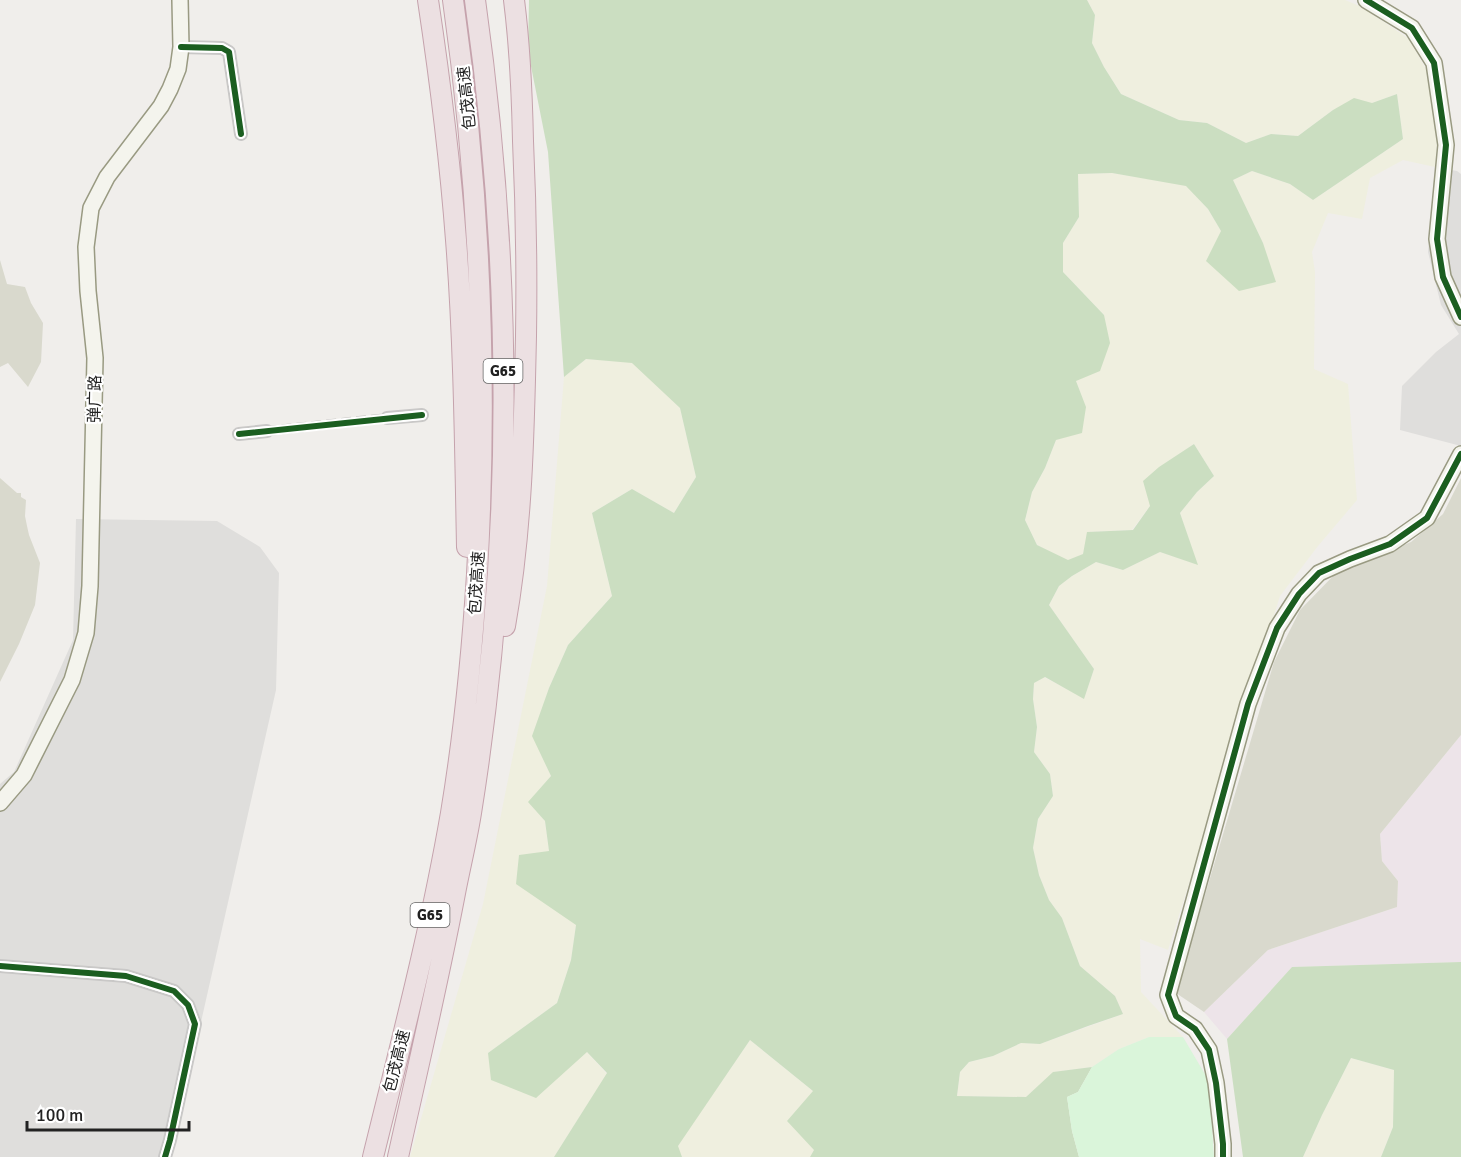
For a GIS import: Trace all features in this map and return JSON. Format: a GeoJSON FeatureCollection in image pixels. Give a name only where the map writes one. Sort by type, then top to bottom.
{"type":"FeatureCollection","features":[{"type":"Feature","properties":{"kind":"highway"},"geometry":{"type":"LineString","coordinates":[[428,0],[443,101],[453,199],[460,308],[470,669]]}},
{"type":"Feature","properties":{"kind":"highway","name":"包茂高速"},"geometry":{"type":"LineString","coordinates":[[373,1157],[420,968],[446,835],[470,669],[480,524],[481,333],[472,162],[463,69],[453,0]]}},
{"type":"Feature","properties":{"kind":"highway","name":"包茂高速"},"geometry":{"type":"LineString","coordinates":[[398,1157],[440,974],[471,814],[490,668],[500,551],[503,358],[500,261],[494,164],[475,0]]}},
{"type":"Feature","properties":{"kind":"highway"},"geometry":{"type":"LineString","coordinates":[[481,743],[502,649],[510,600],[520,504],[526,285],[524,158],[519,43],[514,0]]}},
{"type":"Feature","properties":{"kind":"highway"},"geometry":{"type":"LineString","coordinates":[[519,43],[521,0]]}},
{"type":"Feature","properties":{"kind":"street","name":"弹广路"},"geometry":{"type":"LineString","coordinates":[[0,803],[24,775],[72,680],[86,633],[90,586],[95,358],[86,247],[91,208],[107,177],[170,89],[178,69],[181,47],[180,0]]}},
{"type":"Feature","properties":{"kind":"street"},"geometry":{"type":"LineString","coordinates":[[1366,0],[1412,28],[1434,63],[1454,146],[1437,239],[1443,277],[1461,316]]}},
{"type":"Feature","properties":{"kind":"street"},"geometry":{"type":"LineString","coordinates":[[181,47],[222,48],[229,52],[241,134]]}},
{"type":"Feature","properties":{"kind":"street"},"geometry":{"type":"LineString","coordinates":[[387,418],[422,415]]}},
{"type":"Feature","properties":{"kind":"street"},"geometry":{"type":"LineString","coordinates":[[239,434],[267,431]]}},
{"type":"Feature","properties":{"kind":"street"},"geometry":{"type":"LineString","coordinates":[[1223,1157],[1216,1083],[1209,1050],[1195,1029],[1176,1016],[1168,995],[1248,704],[1276,628],[1299,594],[1319,573],[1390,544],[1427,518],[1461,454]]}},
{"type":"Feature","properties":{"kind":"street"},"geometry":{"type":"LineString","coordinates":[[0,966],[126,976],[174,991],[188,1005],[195,1024],[165,1157]]}},
{"type":"Feature","properties":{"kind":"shaded area"},"geometry":{"type":"Polygon","coordinates":[[[1435,167],[1457,171],[1461,174],[1461,446],[1400,430],[1402,386],[1436,352],[1459,334],[1441,305],[1428,252],[1435,167]]]}},
{"type":"Feature","properties":{"kind":"shaded area"},"geometry":{"type":"Polygon","coordinates":[[[0,260],[7,284],[25,287],[43,323],[41,362],[28,387],[8,363],[0,367],[0,260]]]}},
{"type":"Feature","properties":{"kind":"shaded area"},"geometry":{"type":"Polygon","coordinates":[[[0,478],[17,493],[21,493],[21,497],[26,500],[25,516],[29,535],[40,563],[35,605],[0,682],[0,478]]]}},
{"type":"Feature","properties":{"kind":"shaded area"},"geometry":{"type":"Polygon","coordinates":[[[1461,478],[1461,735],[1380,834],[1382,861],[1398,881],[1397,907],[1268,950],[1204,1012],[1176,993],[1274,662],[1300,610],[1337,572],[1411,542],[1443,514],[1461,478]]]}},
{"type":"Feature","properties":{"kind":"shaded area"},"geometry":{"type":"Polygon","coordinates":[[[76,519],[217,521],[260,547],[279,573],[276,690],[201,1022],[159,1157],[0,1157],[0,784],[14,772],[73,640],[76,519]]]}},
{"type":"Feature","properties":{"kind":"shaded area"},"geometry":{"type":"Polygon","coordinates":[[[1461,735],[1461,962],[1292,967],[1227,1039],[1204,1012],[1268,950],[1397,907],[1398,881],[1382,861],[1380,834],[1461,735]]]}},
{"type":"Feature","properties":{"kind":"green space"},"geometry":{"type":"Polygon","coordinates":[[[529,0],[1087,0],[1095,15],[1092,43],[1121,94],[1179,120],[1207,123],[1246,143],[1271,134],[1298,136],[1333,110],[1354,98],[1372,103],[1397,94],[1403,139],[1313,200],[1290,184],[1252,171],[1233,180],[1263,243],[1276,282],[1239,291],[1206,261],[1221,231],[1208,209],[1186,186],[1112,173],[1078,174],[1079,217],[1063,243],[1063,272],[1104,315],[1110,343],[1100,371],[1076,381],[1086,407],[1082,433],[1056,440],[1032,492],[1025,520],[1037,545],[1068,560],[1083,554],[1087,532],[1133,530],[1150,506],[1143,481],[1159,467],[1194,444],[1214,476],[1180,513],[1198,565],[1160,552],[1123,570],[1096,562],[1059,586],[1049,605],[1094,669],[1084,699],[1045,677],[1034,683],[1033,699],[1037,727],[1034,752],[1050,774],[1053,796],[1038,819],[1033,848],[1039,875],[1049,900],[1062,918],[1080,966],[1115,996],[1123,1014],[1040,1044],[1021,1043],[993,1056],[969,1062],[960,1072],[957,1096],[1026,1097],[1053,1072],[1092,1067],[1078,1092],[1067,1097],[1079,1157],[810,1157],[814,1150],[787,1121],[813,1091],[750,1040],[678,1146],[682,1157],[554,1157],[607,1073],[587,1052],[536,1098],[491,1080],[488,1053],[557,1003],[571,960],[576,925],[516,884],[519,855],[549,851],[545,821],[528,802],[551,776],[532,736],[549,688],[568,645],[612,596],[592,513],[632,489],[674,513],[696,477],[680,408],[632,363],[586,359],[564,377],[548,152],[528,51],[529,0]]]}},
{"type":"Feature","properties":{"kind":"green space"},"geometry":{"type":"Polygon","coordinates":[[[1087,0],[1345,0],[1362,7],[1409,39],[1427,71],[1437,145],[1435,167],[1403,160],[1370,178],[1362,219],[1328,213],[1312,252],[1315,272],[1314,369],[1348,384],[1357,500],[1280,596],[1168,950],[1140,939],[1141,992],[1183,1037],[1149,1037],[1119,1049],[1092,1067],[1054,1072],[1026,1097],[957,1096],[960,1072],[969,1062],[993,1056],[1021,1043],[1040,1044],[1123,1014],[1115,996],[1080,966],[1062,918],[1049,900],[1039,875],[1033,848],[1038,819],[1053,796],[1050,774],[1034,752],[1037,727],[1033,699],[1034,683],[1044,677],[1084,698],[1094,669],[1049,605],[1059,586],[1096,562],[1123,570],[1160,552],[1197,564],[1180,513],[1214,476],[1194,444],[1178,455],[1150,506],[1132,530],[1088,532],[1083,554],[1068,561],[1037,545],[1025,520],[1032,492],[1056,440],[1085,406],[1076,381],[1104,315],[1063,272],[1063,243],[1079,217],[1078,174],[1112,173],[1186,185],[1208,209],[1221,231],[1263,243],[1233,180],[1252,171],[1290,184],[1313,200],[1403,139],[1397,94],[1372,103],[1333,110],[1298,136],[1271,134],[1246,143],[1207,123],[1179,120],[1121,94],[1092,43],[1095,15],[1087,0]]]}},
{"type":"Feature","properties":{"kind":"green space"},"geometry":{"type":"Polygon","coordinates":[[[586,359],[632,362],[680,408],[696,477],[674,513],[632,489],[592,513],[612,596],[568,645],[549,688],[533,736],[551,776],[529,802],[545,821],[549,851],[576,925],[571,960],[557,1003],[488,1053],[587,1052],[607,1074],[554,1157],[410,1157],[483,904],[547,586],[564,377],[586,359]]]}},
{"type":"Feature","properties":{"kind":"green space"},"geometry":{"type":"Polygon","coordinates":[[[1461,962],[1461,1157],[1381,1157],[1393,1127],[1394,1070],[1351,1058],[1303,1157],[1243,1157],[1227,1039],[1292,967],[1461,962]]]}},
{"type":"Feature","properties":{"kind":"green space"},"geometry":{"type":"Polygon","coordinates":[[[1149,1037],[1183,1037],[1209,1081],[1214,1157],[1079,1157],[1067,1097],[1078,1092],[1092,1067],[1119,1049],[1149,1037]]]}},
{"type":"Feature","properties":{"kind":"green space"},"geometry":{"type":"Polygon","coordinates":[[[750,1040],[813,1091],[814,1150],[810,1157],[682,1157],[677,1146],[750,1040]]]}},
{"type":"Feature","properties":{"kind":"green space"},"geometry":{"type":"Polygon","coordinates":[[[1351,1058],[1394,1070],[1393,1127],[1381,1157],[1303,1157],[1322,1115],[1351,1058]]]}},
{"type":"Feature","properties":{"kind":"tunnel"},"geometry":{"type":"LineString","coordinates":[[267,431],[387,418]]}},
{"type":"Feature","properties":{"kind":"cycle path"},"geometry":{"type":"LineString","coordinates":[[1366,0],[1412,28],[1434,63],[1446,145],[1437,239],[1443,277],[1461,317]]}},
{"type":"Feature","properties":{"kind":"cycle path"},"geometry":{"type":"LineString","coordinates":[[181,47],[222,48],[229,52],[241,134]]}},
{"type":"Feature","properties":{"kind":"cycle path"},"geometry":{"type":"LineString","coordinates":[[239,434],[422,415]]}},
{"type":"Feature","properties":{"kind":"cycle path"},"geometry":{"type":"LineString","coordinates":[[1223,1157],[1216,1083],[1209,1050],[1195,1029],[1176,1016],[1168,995],[1248,704],[1277,628],[1299,594],[1319,573],[1390,544],[1427,518],[1461,454]]}},
{"type":"Feature","properties":{"kind":"cycle path"},"geometry":{"type":"LineString","coordinates":[[0,966],[126,976],[174,991],[188,1005],[195,1024],[165,1157]]}}]}
